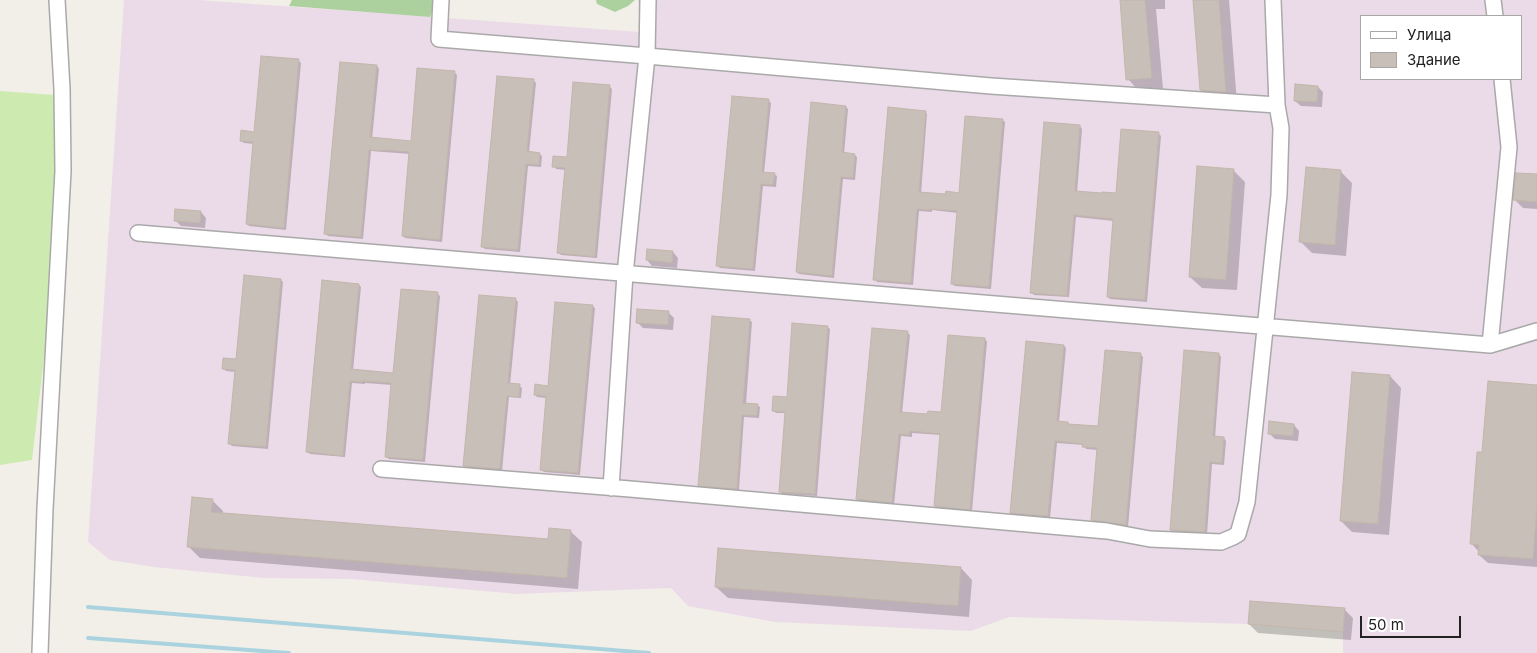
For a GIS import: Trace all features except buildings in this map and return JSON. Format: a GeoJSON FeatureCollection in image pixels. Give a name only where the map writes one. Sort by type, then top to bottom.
{"type":"FeatureCollection","features":[{"type":"Feature","properties":{"kind":"lane"},"geometry":{"type":"LineString","coordinates":[[40,653],[46,490],[63,171],[62,89],[57,0]]}},
{"type":"Feature","properties":{"kind":"lane"},"geometry":{"type":"LineString","coordinates":[[441,0],[439,39],[990,86],[1277,105]]}},
{"type":"Feature","properties":{"kind":"lane"},"geometry":{"type":"LineString","coordinates":[[611,488],[625,274],[647,56],[648,0]]}},
{"type":"Feature","properties":{"kind":"lane"},"geometry":{"type":"LineString","coordinates":[[381,469],[1087,529],[1150,539],[1221,542],[1238,534],[1246,502],[1279,195],[1281,128],[1277,105],[1273,0]]}},
{"type":"Feature","properties":{"kind":"lane"},"geometry":{"type":"LineString","coordinates":[[1494,0],[1495,15]]}},
{"type":"Feature","properties":{"kind":"lane"},"geometry":{"type":"LineString","coordinates":[[1490,345],[1509,148],[1502,80]]}},
{"type":"Feature","properties":{"kind":"lane"},"geometry":{"type":"LineString","coordinates":[[138,233],[1490,345],[1537,331]]}},
{"type":"Feature","properties":{"kind":"shaded area"},"geometry":{"type":"Polygon","coordinates":[[[124,0],[199,0],[640,32],[638,0],[1537,0],[1537,653],[1343,653],[1343,632],[1248,624],[1009,617],[971,631],[775,622],[688,606],[671,588],[517,594],[351,579],[264,578],[154,567],[110,560],[88,542],[124,0]]]}},
{"type":"Feature","properties":{"kind":"green space"},"geometry":{"type":"Polygon","coordinates":[[[292,0],[437,0],[430,17],[289,6],[292,0]]]}},
{"type":"Feature","properties":{"kind":"green space"},"geometry":{"type":"Polygon","coordinates":[[[596,0],[635,0],[628,6],[615,12],[597,4],[596,0]]]}},
{"type":"Feature","properties":{"kind":"green space"},"geometry":{"type":"Polygon","coordinates":[[[0,91],[55,95],[56,176],[55,233],[47,333],[32,460],[0,465],[0,91]]]}},
{"type":"Feature","properties":{"kind":"waterway"},"geometry":{"type":"LineString","coordinates":[[88,607],[649,653]]}},
{"type":"Feature","properties":{"kind":"waterway"},"geometry":{"type":"LineString","coordinates":[[88,638],[289,653]]}}]}
